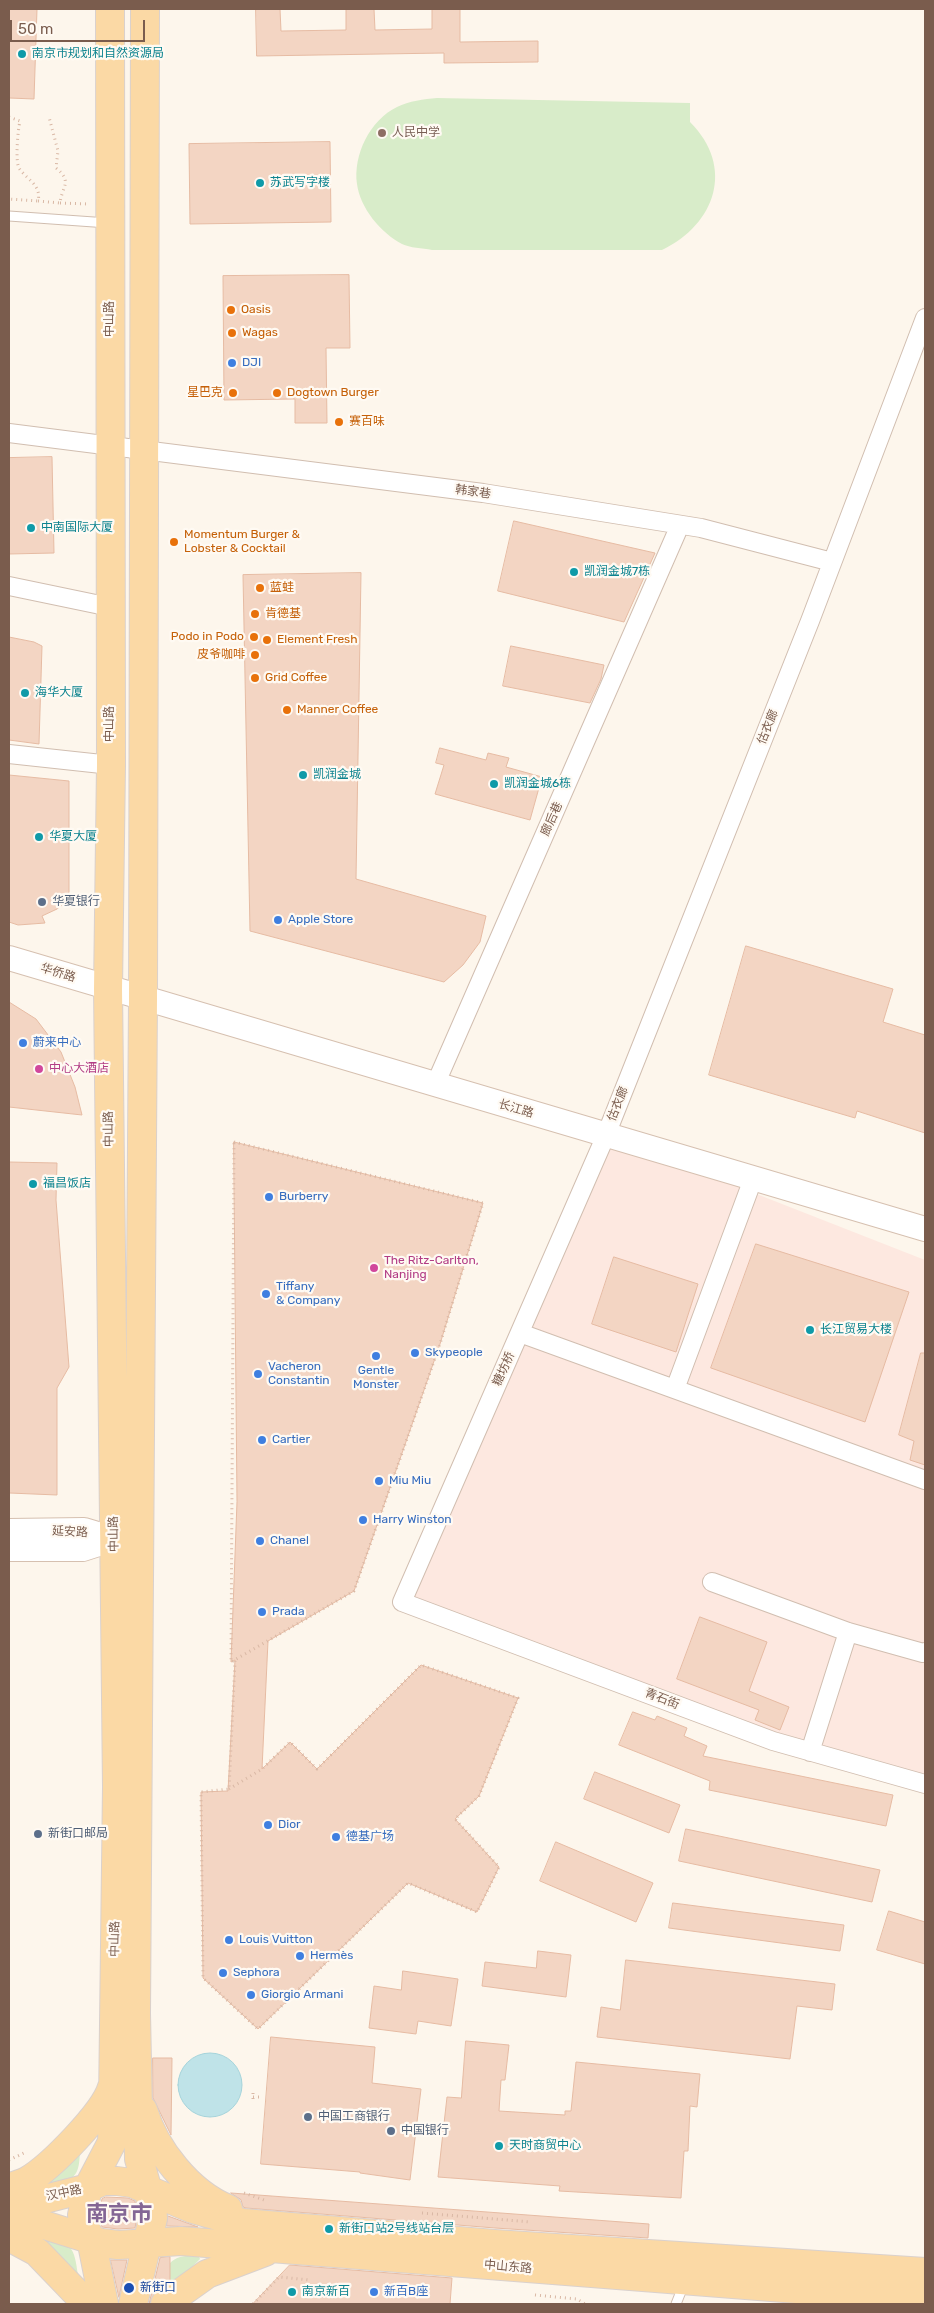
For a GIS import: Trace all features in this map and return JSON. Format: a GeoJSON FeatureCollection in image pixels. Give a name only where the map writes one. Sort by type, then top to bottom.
{"type":"FeatureCollection","features":[{"type":"Feature","properties":{"kind":"main road","name":"中山路"},"geometry":{"type":"LineString","coordinates":[[104,2304],[91,2240],[84,2226],[82,2215],[88,2188],[112,2142],[125,2083],[117,1787],[108,988],[111,765],[110,9]]}},
{"type":"Feature","properties":{"kind":"main road"},"geometry":{"type":"LineString","coordinates":[[145,16],[145,78]]}},
{"type":"Feature","properties":{"kind":"main road"},"geometry":{"type":"LineString","coordinates":[[145,107],[145,146]]}},
{"type":"Feature","properties":{"kind":"main road"},"geometry":{"type":"LineString","coordinates":[[145,176],[145,215]]}},
{"type":"Feature","properties":{"kind":"main road"},"geometry":{"type":"LineString","coordinates":[[145,244],[145,274]]}},
{"type":"Feature","properties":{"kind":"main road","name":"中山路"},"geometry":{"type":"LineString","coordinates":[[137,1908],[145,467]]}},
{"type":"Feature","properties":{"kind":"main road","name":"华侨路"},"geometry":{"type":"LineString","coordinates":[[9,958],[108,988]]}},
{"type":"Feature","properties":{"kind":"main road","name":"长江路"},"geometry":{"type":"LineString","coordinates":[[108,988],[925,1229]]}},
{"type":"Feature","properties":{"kind":"main road","name":"延安路"},"geometry":{"type":"LineString","coordinates":[[9,1531],[84,1530],[114,1540]]}},
{"type":"Feature","properties":{"kind":"main road","name":"延安路"},"geometry":{"type":"LineString","coordinates":[[9,1549],[83,1549],[114,1540]]}},
{"type":"Feature","properties":{"kind":"main road"},"geometry":{"type":"LineString","coordinates":[[9,2188],[26,2181],[55,2158],[92,2119],[110,2095],[125,2083],[140,2103],[151,2133],[174,2167],[213,2203],[250,2218],[275,2225]]}},
{"type":"Feature","properties":{"kind":"main road","name":"汉中路"},"geometry":{"type":"LineString","coordinates":[[9,2198],[45,2199],[88,2188],[103,2182],[118,2181]]}},
{"type":"Feature","properties":{"kind":"main road","name":"中山东路"},"geometry":{"type":"LineString","coordinates":[[118,2181],[132,2183],[218,2217],[243,2223],[494,2244],[925,2272]]}},
{"type":"Feature","properties":{"kind":"main road"},"geometry":{"type":"LineString","coordinates":[[9,2223],[41,2224],[91,2240]]}},
{"type":"Feature","properties":{"kind":"main road"},"geometry":{"type":"LineString","coordinates":[[165,2304],[206,2274],[225,2266],[275,2225]]}},
{"type":"Feature","properties":{"kind":"main road","name":"中山东路"},"geometry":{"type":"LineString","coordinates":[[91,2240],[118,2246],[148,2244],[181,2241],[275,2225],[681,2293],[902,2300]]}},
{"type":"Feature","properties":{"kind":"main road"},"geometry":{"type":"LineString","coordinates":[[9,2237],[37,2252],[87,2304]]}},
{"type":"Feature","properties":{"kind":"street","name":"估衣廊"},"geometry":{"type":"LineString","coordinates":[[606,1135],[832,562],[925,318]]}},
{"type":"Feature","properties":{"kind":"street","name":"韩家巷"},"geometry":{"type":"LineString","coordinates":[[9,433],[110,447],[145,467],[483,493],[701,528],[832,562]]}},
{"type":"Feature","properties":{"kind":"street","name":"廊后巷"},"geometry":{"type":"LineString","coordinates":[[435,1085],[680,525]]}},
{"type":"Feature","properties":{"kind":"street"},"geometry":{"type":"LineString","coordinates":[[9,586],[110,606]]}},
{"type":"Feature","properties":{"kind":"street"},"geometry":{"type":"LineString","coordinates":[[9,754],[111,765]]}},
{"type":"Feature","properties":{"kind":"street","name":"糖坊桥"},"geometry":{"type":"LineString","coordinates":[[402,1602],[606,1135]]}},
{"type":"Feature","properties":{"kind":"street"},"geometry":{"type":"LineString","coordinates":[[675,1389],[753,1179]]}},
{"type":"Feature","properties":{"kind":"street"},"geometry":{"type":"LineString","coordinates":[[520,1333],[925,1480]]}},
{"type":"Feature","properties":{"kind":"street"},"geometry":{"type":"LineString","coordinates":[[712,1582],[848,1632],[925,1652]]}},
{"type":"Feature","properties":{"kind":"street","name":"青石街"},"geometry":{"type":"LineString","coordinates":[[402,1602],[772,1741],[925,1784]]}},
{"type":"Feature","properties":{"kind":"street"},"geometry":{"type":"LineString","coordinates":[[810,1752],[848,1632]]}},
{"type":"Feature","properties":{"kind":"lane"},"geometry":{"type":"LineString","coordinates":[[145,78],[145,107]]}},
{"type":"Feature","properties":{"kind":"lane"},"geometry":{"type":"LineString","coordinates":[[145,146],[145,176]]}},
{"type":"Feature","properties":{"kind":"lane"},"geometry":{"type":"LineString","coordinates":[[9,216],[111,214]]}},
{"type":"Feature","properties":{"kind":"lane"},"geometry":{"type":"LineString","coordinates":[[145,215],[145,244]]}},
{"type":"Feature","properties":{"kind":"lane"},"geometry":{"type":"LineString","coordinates":[[134,2304],[148,2244],[152,2205],[139,2159],[125,2083],[137,1908],[145,274]]}},
{"type":"Feature","properties":{"kind":"path"},"geometry":{"type":"LineString","coordinates":[[9,116],[20,120],[18,167],[36,185],[39,196],[38,201]]}},
{"type":"Feature","properties":{"kind":"path"},"geometry":{"type":"LineString","coordinates":[[49,118],[58,151],[56,168],[63,174],[66,184],[60,203]]}},
{"type":"Feature","properties":{"kind":"path"},"geometry":{"type":"LineString","coordinates":[[9,199],[60,203],[111,214]]}},
{"type":"Feature","properties":{"kind":"path"},"geometry":{"type":"LineString","coordinates":[[234,1142],[483,1203],[440,1344],[354,1591],[235,1660],[231,1662],[234,1142]]}},
{"type":"Feature","properties":{"kind":"path"},"geometry":{"type":"LineString","coordinates":[[229,1789],[235,1660]]}},
{"type":"Feature","properties":{"kind":"path"},"geometry":{"type":"LineString","coordinates":[[421,1665],[518,1698],[480,1796],[455,1819],[499,1867],[477,1912],[408,1883],[258,2029],[203,1978],[201,1792],[229,1789],[262,1769],[290,1742],[317,1769],[421,1665]]}},
{"type":"Feature","properties":{"kind":"path"},"geometry":{"type":"LineString","coordinates":[[253,2097],[263,2097]]}},
{"type":"Feature","properties":{"kind":"path"},"geometry":{"type":"LineString","coordinates":[[9,2160],[28,2150]]}},
{"type":"Feature","properties":{"kind":"path"},"geometry":{"type":"LineString","coordinates":[[238,2190],[275,2225]]}},
{"type":"Feature","properties":{"kind":"path"},"geometry":{"type":"LineString","coordinates":[[418,2213],[538,2222]]}},
{"type":"Feature","properties":{"kind":"path"},"geometry":{"type":"LineString","coordinates":[[253,2304],[279,2277],[309,2280]]}},
{"type":"Feature","properties":{"kind":"path"},"geometry":{"type":"LineString","coordinates":[[535,2295],[577,2299],[584,2304]]}},
{"type":"Feature","properties":{"kind":"shaded area"},"geometry":{"type":"Polygon","coordinates":[[[606,1135],[925,1260],[925,1784],[773,1741],[402,1602],[606,1135]]]}},
{"type":"Feature","properties":{"kind":"green space"},"geometry":{"type":"Polygon","coordinates":[[[437,98],[690,103],[690,122],[704,139],[712,157],[715,175],[713,193],[706,210],[695,225],[681,239],[662,250],[432,250],[405,245],[379,227],[367,211],[362,202],[357,184],[358,162],[361,150],[371,129],[387,113],[406,103],[437,98]]]}},
{"type":"Feature","properties":{"kind":"green space"},"geometry":{"type":"Polygon","coordinates":[[[80,2151],[78,2169],[70,2179],[48,2185],[42,2184],[80,2151]]]}},
{"type":"Feature","properties":{"kind":"green space"},"geometry":{"type":"Polygon","coordinates":[[[42,2240],[66,2244],[73,2252],[78,2275],[42,2240]]]}},
{"type":"Feature","properties":{"kind":"green space"},"geometry":{"type":"Polygon","coordinates":[[[198,2255],[200,2259],[184,2275],[163,2290],[167,2267],[170,2263],[180,2257],[198,2255]]]}},
{"type":"Feature","properties":{"kind":"water"},"geometry":{"type":"Polygon","coordinates":[[[204,2053],[216,2053],[233,2062],[240,2073],[242,2085],[240,2097],[233,2108],[216,2117],[204,2117],[192,2112],[183,2103],[178,2091],[178,2079],[183,2067],[192,2058],[204,2053]]]}},
{"type":"Feature","properties":{"kind":"building","name":"南京市规划和自然资源局"},"geometry":{"type":"Polygon","coordinates":[[[9,9],[37,9],[34,99],[9,98],[9,9]]]}},
{"type":"Feature","properties":{"kind":"building"},"geometry":{"type":"Polygon","coordinates":[[[256,9],[280,9],[281,31],[346,30],[346,9],[374,9],[375,30],[432,29],[432,9],[460,9],[460,42],[538,41],[538,62],[444,63],[444,53],[257,56],[256,9]]]}},
{"type":"Feature","properties":{"kind":"building","name":"苏武写字楼"},"geometry":{"type":"Polygon","coordinates":[[[330,142],[331,222],[190,224],[189,144],[330,142]]]}},
{"type":"Feature","properties":{"kind":"building"},"geometry":{"type":"Polygon","coordinates":[[[349,275],[350,348],[326,348],[327,423],[295,423],[295,399],[224,400],[223,276],[349,275]]]}},
{"type":"Feature","properties":{"kind":"building","name":"中南国际大厦"},"geometry":{"type":"Polygon","coordinates":[[[52,457],[54,553],[9,554],[9,458],[52,457]]]}},
{"type":"Feature","properties":{"kind":"building","name":"凯润金城7栋"},"geometry":{"type":"Polygon","coordinates":[[[514,521],[655,553],[624,622],[498,591],[514,521]]]}},
{"type":"Feature","properties":{"kind":"building","name":"凯润金城"},"geometry":{"type":"Polygon","coordinates":[[[361,573],[356,879],[486,916],[480,942],[463,965],[444,982],[250,931],[243,575],[361,573]]]}},
{"type":"Feature","properties":{"kind":"building","name":"海华大厦"},"geometry":{"type":"Polygon","coordinates":[[[9,637],[34,642],[42,646],[39,744],[9,740],[9,637]]]}},
{"type":"Feature","properties":{"kind":"building"},"geometry":{"type":"Polygon","coordinates":[[[511,646],[604,665],[601,679],[590,703],[503,686],[511,646]]]}},
{"type":"Feature","properties":{"kind":"building","name":"凯润金城6栋"},"geometry":{"type":"Polygon","coordinates":[[[440,748],[486,760],[488,753],[509,758],[506,767],[542,777],[530,820],[435,794],[444,765],[436,763],[440,748]]]}},
{"type":"Feature","properties":{"kind":"building","name":"华夏大厦"},"geometry":{"type":"Polygon","coordinates":[[[9,775],[69,781],[69,892],[65,903],[42,916],[45,923],[18,925],[9,922],[9,775]]]}},
{"type":"Feature","properties":{"kind":"building"},"geometry":{"type":"Polygon","coordinates":[[[746,946],[893,989],[883,1022],[925,1035],[925,1133],[857,1111],[855,1118],[709,1075],[746,946]]]}},
{"type":"Feature","properties":{"kind":"building","name":"中心大酒店"},"geometry":{"type":"Polygon","coordinates":[[[9,1002],[36,1019],[61,1052],[75,1087],[82,1115],[9,1107],[9,1002]]]}},
{"type":"Feature","properties":{"kind":"building"},"geometry":{"type":"Polygon","coordinates":[[[234,1142],[483,1203],[440,1344],[354,1591],[268,1641],[262,1769],[290,1742],[317,1769],[421,1665],[518,1698],[479,1796],[455,1819],[499,1867],[477,1912],[408,1883],[258,2029],[203,1978],[201,1792],[228,1791],[235,1660],[231,1662],[237,1502],[234,1142]]]}},
{"type":"Feature","properties":{"kind":"building"},"geometry":{"type":"Polygon","coordinates":[[[9,1162],[57,1163],[56,1200],[69,1367],[57,1388],[57,1495],[9,1493],[9,1162]]]}},
{"type":"Feature","properties":{"kind":"building","name":"长江贸易大楼"},"geometry":{"type":"Polygon","coordinates":[[[756,1244],[909,1292],[865,1422],[711,1368],[756,1244]]]}},
{"type":"Feature","properties":{"kind":"building"},"geometry":{"type":"Polygon","coordinates":[[[614,1257],[698,1284],[676,1352],[592,1324],[614,1257]]]}},
{"type":"Feature","properties":{"kind":"building"},"geometry":{"type":"Polygon","coordinates":[[[921,1353],[925,1353],[925,1465],[910,1460],[914,1441],[899,1435],[921,1353]]]}},
{"type":"Feature","properties":{"kind":"building"},"geometry":{"type":"Polygon","coordinates":[[[700,1617],[767,1642],[749,1691],[789,1707],[780,1730],[755,1720],[759,1710],[677,1679],[700,1617]]]}},
{"type":"Feature","properties":{"kind":"building"},"geometry":{"type":"Polygon","coordinates":[[[633,1712],[655,1720],[657,1716],[687,1728],[684,1736],[707,1746],[703,1756],[893,1795],[886,1826],[709,1790],[710,1781],[619,1745],[633,1712]]]}},
{"type":"Feature","properties":{"kind":"building"},"geometry":{"type":"Polygon","coordinates":[[[595,1772],[680,1805],[669,1833],[584,1799],[595,1772]]]}},
{"type":"Feature","properties":{"kind":"building"},"geometry":{"type":"Polygon","coordinates":[[[686,1829],[880,1870],[872,1902],[679,1861],[686,1829]]]}},
{"type":"Feature","properties":{"kind":"building"},"geometry":{"type":"Polygon","coordinates":[[[556,1842],[653,1883],[636,1922],[540,1881],[556,1842]]]}},
{"type":"Feature","properties":{"kind":"building"},"geometry":{"type":"Polygon","coordinates":[[[673,1903],[844,1925],[840,1951],[669,1928],[673,1903]]]}},
{"type":"Feature","properties":{"kind":"building"},"geometry":{"type":"Polygon","coordinates":[[[889,1911],[925,1922],[925,1964],[877,1950],[889,1911]]]}},
{"type":"Feature","properties":{"kind":"building"},"geometry":{"type":"Polygon","coordinates":[[[538,1951],[571,1955],[566,1997],[482,1986],[485,1962],[536,1968],[538,1951]]]}},
{"type":"Feature","properties":{"kind":"building"},"geometry":{"type":"Polygon","coordinates":[[[626,1960],[835,1984],[832,2010],[797,2006],[790,2059],[597,2037],[601,2007],[620,2010],[626,1960]]]}},
{"type":"Feature","properties":{"kind":"building"},"geometry":{"type":"Polygon","coordinates":[[[403,1971],[458,1979],[451,2026],[418,2021],[416,2034],[369,2028],[374,1986],[401,1990],[403,1971]]]}},
{"type":"Feature","properties":{"kind":"building","name":"中国工商银行"},"geometry":{"type":"Polygon","coordinates":[[[271,2037],[375,2047],[372,2083],[421,2089],[410,2180],[360,2172],[261,2164],[271,2037]]]}},
{"type":"Feature","properties":{"kind":"building"},"geometry":{"type":"Polygon","coordinates":[[[466,2041],[509,2045],[505,2080],[501,2080],[499,2111],[565,2115],[565,2111],[571,2111],[576,2062],[700,2074],[697,2107],[690,2106],[688,2151],[684,2151],[681,2198],[559,2191],[560,2186],[438,2177],[447,2097],[461,2098],[466,2041]]]}},
{"type":"Feature","properties":{"kind":"building"},"geometry":{"type":"Polygon","coordinates":[[[153,2058],[172,2058],[171,2135],[153,2098],[153,2058]]]}},
{"type":"Feature","properties":{"kind":"building"},"geometry":{"type":"Polygon","coordinates":[[[231,2193],[649,2224],[648,2238],[246,2208],[243,2207],[241,2200],[231,2193]]]}},
{"type":"Feature","properties":{"kind":"building"},"geometry":{"type":"Polygon","coordinates":[[[106,2197],[128,2198],[135,2201],[137,2217],[135,2228],[118,2229],[102,2227],[98,2215],[102,2199],[106,2197]]]}},
{"type":"Feature","properties":{"kind":"building"},"geometry":{"type":"Polygon","coordinates":[[[168,2216],[187,2223],[198,2227],[167,2226],[168,2216]]]}},
{"type":"Feature","properties":{"kind":"building"},"geometry":{"type":"Polygon","coordinates":[[[170,2257],[170,2281],[156,2292],[149,2304],[160,2258],[170,2257]]]}},
{"type":"Feature","properties":{"kind":"building"},"geometry":{"type":"Polygon","coordinates":[[[111,2260],[127,2260],[119,2297],[111,2260]]]}},
{"type":"Feature","properties":{"kind":"building"},"geometry":{"type":"Polygon","coordinates":[[[290,2265],[452,2278],[450,2304],[253,2304],[290,2265]]]}},
{"type":"Feature","properties":{"kind":"place","name":"南京市规划和自然资源局"},"geometry":{"type":"Point","coordinates":[22,54]}},
{"type":"Feature","properties":{"kind":"place","name":"人民中学"},"geometry":{"type":"Point","coordinates":[382,133]}},
{"type":"Feature","properties":{"kind":"place","name":"苏武写字楼"},"geometry":{"type":"Point","coordinates":[260,183]}},
{"type":"Feature","properties":{"kind":"place","name":"Oasis"},"geometry":{"type":"Point","coordinates":[231,310]}},
{"type":"Feature","properties":{"kind":"place","name":"Wagas"},"geometry":{"type":"Point","coordinates":[232,333]}},
{"type":"Feature","properties":{"kind":"place","name":"DJI"},"geometry":{"type":"Point","coordinates":[232,363]}},
{"type":"Feature","properties":{"kind":"place","name":"星巴克"},"geometry":{"type":"Point","coordinates":[233,393]}},
{"type":"Feature","properties":{"kind":"place","name":"Dogtown Burger"},"geometry":{"type":"Point","coordinates":[277,393]}},
{"type":"Feature","properties":{"kind":"place","name":"赛百味"},"geometry":{"type":"Point","coordinates":[339,422]}},
{"type":"Feature","properties":{"kind":"place","name":"中南国际大厦"},"geometry":{"type":"Point","coordinates":[31,528]}},
{"type":"Feature","properties":{"kind":"place","name":"Momentum Burger & Lobster & Cocktail"},"geometry":{"type":"Point","coordinates":[174,542]}},
{"type":"Feature","properties":{"kind":"place","name":"凯润金城7栋"},"geometry":{"type":"Point","coordinates":[574,572]}},
{"type":"Feature","properties":{"kind":"place","name":"蓝蛙"},"geometry":{"type":"Point","coordinates":[260,588]}},
{"type":"Feature","properties":{"kind":"place","name":"肯德基"},"geometry":{"type":"Point","coordinates":[255,614]}},
{"type":"Feature","properties":{"kind":"place","name":"Podo in Podo"},"geometry":{"type":"Point","coordinates":[254,637]}},
{"type":"Feature","properties":{"kind":"place","name":"Element Fresh"},"geometry":{"type":"Point","coordinates":[267,640]}},
{"type":"Feature","properties":{"kind":"place","name":"皮爷咖啡"},"geometry":{"type":"Point","coordinates":[255,655]}},
{"type":"Feature","properties":{"kind":"place","name":"Grid Coffee"},"geometry":{"type":"Point","coordinates":[255,678]}},
{"type":"Feature","properties":{"kind":"place","name":"海华大厦"},"geometry":{"type":"Point","coordinates":[25,693]}},
{"type":"Feature","properties":{"kind":"place","name":"Manner Coffee"},"geometry":{"type":"Point","coordinates":[287,710]}},
{"type":"Feature","properties":{"kind":"place","name":"凯润金城"},"geometry":{"type":"Point","coordinates":[303,775]}},
{"type":"Feature","properties":{"kind":"place","name":"凯润金城6栋"},"geometry":{"type":"Point","coordinates":[494,784]}},
{"type":"Feature","properties":{"kind":"place","name":"华夏大厦"},"geometry":{"type":"Point","coordinates":[39,837]}},
{"type":"Feature","properties":{"kind":"place","name":"华夏银行"},"geometry":{"type":"Point","coordinates":[42,902]}},
{"type":"Feature","properties":{"kind":"place","name":"Apple Store"},"geometry":{"type":"Point","coordinates":[278,920]}},
{"type":"Feature","properties":{"kind":"place","name":"蔚来中心"},"geometry":{"type":"Point","coordinates":[23,1043]}},
{"type":"Feature","properties":{"kind":"place","name":"中心大酒店"},"geometry":{"type":"Point","coordinates":[39,1069]}},
{"type":"Feature","properties":{"kind":"place","name":"福昌饭店"},"geometry":{"type":"Point","coordinates":[33,1184]}},
{"type":"Feature","properties":{"kind":"place","name":"Burberry"},"geometry":{"type":"Point","coordinates":[269,1197]}},
{"type":"Feature","properties":{"kind":"place","name":"The Ritz-Carlton, Nanjing"},"geometry":{"type":"Point","coordinates":[374,1268]}},
{"type":"Feature","properties":{"kind":"place","name":"Tiffany & Company"},"geometry":{"type":"Point","coordinates":[266,1294]}},
{"type":"Feature","properties":{"kind":"place","name":"长江贸易大楼"},"geometry":{"type":"Point","coordinates":[810,1330]}},
{"type":"Feature","properties":{"kind":"place","name":"Skypeople"},"geometry":{"type":"Point","coordinates":[415,1353]}},
{"type":"Feature","properties":{"kind":"place","name":"Gentle Monster"},"geometry":{"type":"Point","coordinates":[376,1356]}},
{"type":"Feature","properties":{"kind":"place","name":"Vacheron Constantin"},"geometry":{"type":"Point","coordinates":[258,1374]}},
{"type":"Feature","properties":{"kind":"place","name":"Cartier"},"geometry":{"type":"Point","coordinates":[262,1440]}},
{"type":"Feature","properties":{"kind":"place","name":"Miu Miu"},"geometry":{"type":"Point","coordinates":[379,1481]}},
{"type":"Feature","properties":{"kind":"place","name":"Harry Winston"},"geometry":{"type":"Point","coordinates":[363,1520]}},
{"type":"Feature","properties":{"kind":"place","name":"Chanel"},"geometry":{"type":"Point","coordinates":[260,1541]}},
{"type":"Feature","properties":{"kind":"place","name":"Prada"},"geometry":{"type":"Point","coordinates":[262,1612]}},
{"type":"Feature","properties":{"kind":"place","name":"Dior"},"geometry":{"type":"Point","coordinates":[268,1825]}},
{"type":"Feature","properties":{"kind":"place","name":"新街口邮局"},"geometry":{"type":"Point","coordinates":[38,1834]}},
{"type":"Feature","properties":{"kind":"place","name":"德基广场"},"geometry":{"type":"Point","coordinates":[336,1837]}},
{"type":"Feature","properties":{"kind":"place","name":"Louis Vuitton"},"geometry":{"type":"Point","coordinates":[229,1940]}},
{"type":"Feature","properties":{"kind":"place","name":"Hermès"},"geometry":{"type":"Point","coordinates":[300,1956]}},
{"type":"Feature","properties":{"kind":"place","name":"Sephora"},"geometry":{"type":"Point","coordinates":[223,1973]}},
{"type":"Feature","properties":{"kind":"place","name":"Giorgio Armani"},"geometry":{"type":"Point","coordinates":[251,1995]}},
{"type":"Feature","properties":{"kind":"place","name":"中国工商银行"},"geometry":{"type":"Point","coordinates":[308,2117]}},
{"type":"Feature","properties":{"kind":"place","name":"中国银行"},"geometry":{"type":"Point","coordinates":[391,2131]}},
{"type":"Feature","properties":{"kind":"place","name":"天时商贸中心"},"geometry":{"type":"Point","coordinates":[499,2146]}},
{"type":"Feature","properties":{"kind":"place","name":"新街口站2号线站台层"},"geometry":{"type":"Point","coordinates":[329,2229]}},
{"type":"Feature","properties":{"kind":"place","name":"新街口"},"geometry":{"type":"Point","coordinates":[129,2288]}},
{"type":"Feature","properties":{"kind":"place","name":"南京新百"},"geometry":{"type":"Point","coordinates":[292,2292]}},
{"type":"Feature","properties":{"kind":"place","name":"新百B座"},"geometry":{"type":"Point","coordinates":[374,2292]}},
{"type":"Feature","properties":{"kind":"district","name":"南京市"},"geometry":{"type":"Point","coordinates":[119,2215]}}]}
